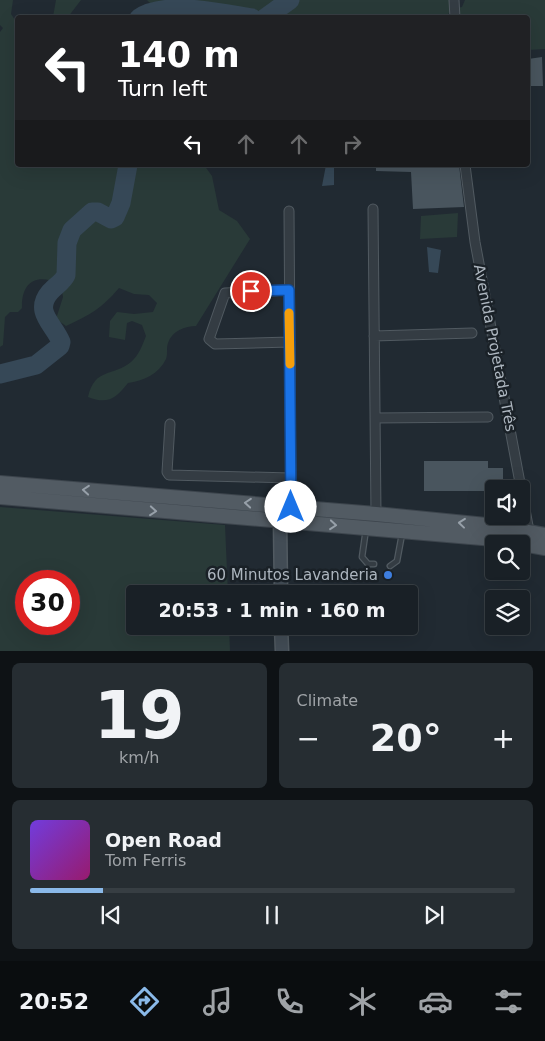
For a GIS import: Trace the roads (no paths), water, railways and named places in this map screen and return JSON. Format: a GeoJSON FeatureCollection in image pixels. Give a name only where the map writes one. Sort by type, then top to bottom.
{"type":"FeatureCollection","features":[{"type":"Feature","properties":{"kind":"main road"},"geometry":{"type":"LineString","coordinates":[[0,483],[376,514],[529,531],[545,535]]}},
{"type":"Feature","properties":{"kind":"main road"},"geometry":{"type":"LineString","coordinates":[[0,497],[494,539],[545,548]]}},
{"type":"Feature","properties":{"kind":"street"},"geometry":{"type":"LineString","coordinates":[[454,0],[455,15]]}},
{"type":"Feature","properties":{"kind":"street","name":"Avenida Projetada Três"},"geometry":{"type":"LineString","coordinates":[[465,167],[475,242],[529,531]]}},
{"type":"Feature","properties":{"kind":"street"},"geometry":{"type":"LineString","coordinates":[[373,209],[376,514]]}},
{"type":"Feature","properties":{"kind":"street"},"geometry":{"type":"LineString","coordinates":[[289,210],[291,507]]}},
{"type":"Feature","properties":{"kind":"street"},"geometry":{"type":"LineString","coordinates":[[289,290],[225,293],[208,339],[215,344],[290,342]]}},
{"type":"Feature","properties":{"kind":"street"},"geometry":{"type":"LineString","coordinates":[[374,336],[472,333]]}},
{"type":"Feature","properties":{"kind":"street"},"geometry":{"type":"LineString","coordinates":[[375,418],[488,417]]}},
{"type":"Feature","properties":{"kind":"street"},"geometry":{"type":"LineString","coordinates":[[170,424],[167,472],[170,475],[291,478]]}},
{"type":"Feature","properties":{"kind":"street"},"geometry":{"type":"LineString","coordinates":[[280,520],[281,585]]}},
{"type":"Feature","properties":{"kind":"street"},"geometry":{"type":"LineString","coordinates":[[281,635],[282,651]]}},
{"type":"Feature","properties":{"kind":"lane"},"geometry":{"type":"LineString","coordinates":[[366,528],[362,556],[368,564],[374,564]]}},
{"type":"Feature","properties":{"kind":"lane"},"geometry":{"type":"LineString","coordinates":[[390,566],[397,562],[402,531]]}},
{"type":"Feature","properties":{"kind":"water"},"geometry":{"type":"Polygon","coordinates":[[[326,167],[334,167],[334,185],[322,186],[326,167]]]}},
{"type":"Feature","properties":{"kind":"water"},"geometry":{"type":"Polygon","coordinates":[[[427,247],[441,250],[438,273],[429,272],[427,247]]]}},
{"type":"Feature","properties":{"kind":"waterway"},"geometry":{"type":"LineString","coordinates":[[269,15],[290,0]]}},
{"type":"Feature","properties":{"kind":"waterway"},"geometry":{"type":"LineString","coordinates":[[146,15],[163,10],[178,9],[194,9],[234,15]]}},
{"type":"Feature","properties":{"kind":"waterway"},"geometry":{"type":"LineString","coordinates":[[0,374],[36,365],[60,346],[61,342],[44,312],[45,299],[66,275],[67,243],[72,230],[92,212],[98,212],[111,219],[115,217],[121,203],[128,167]]}},
{"type":"Feature","properties":{"kind":"place","name":"60 Minutos Lavanderia"},"geometry":{"type":"Point","coordinates":[388,575]}}]}
